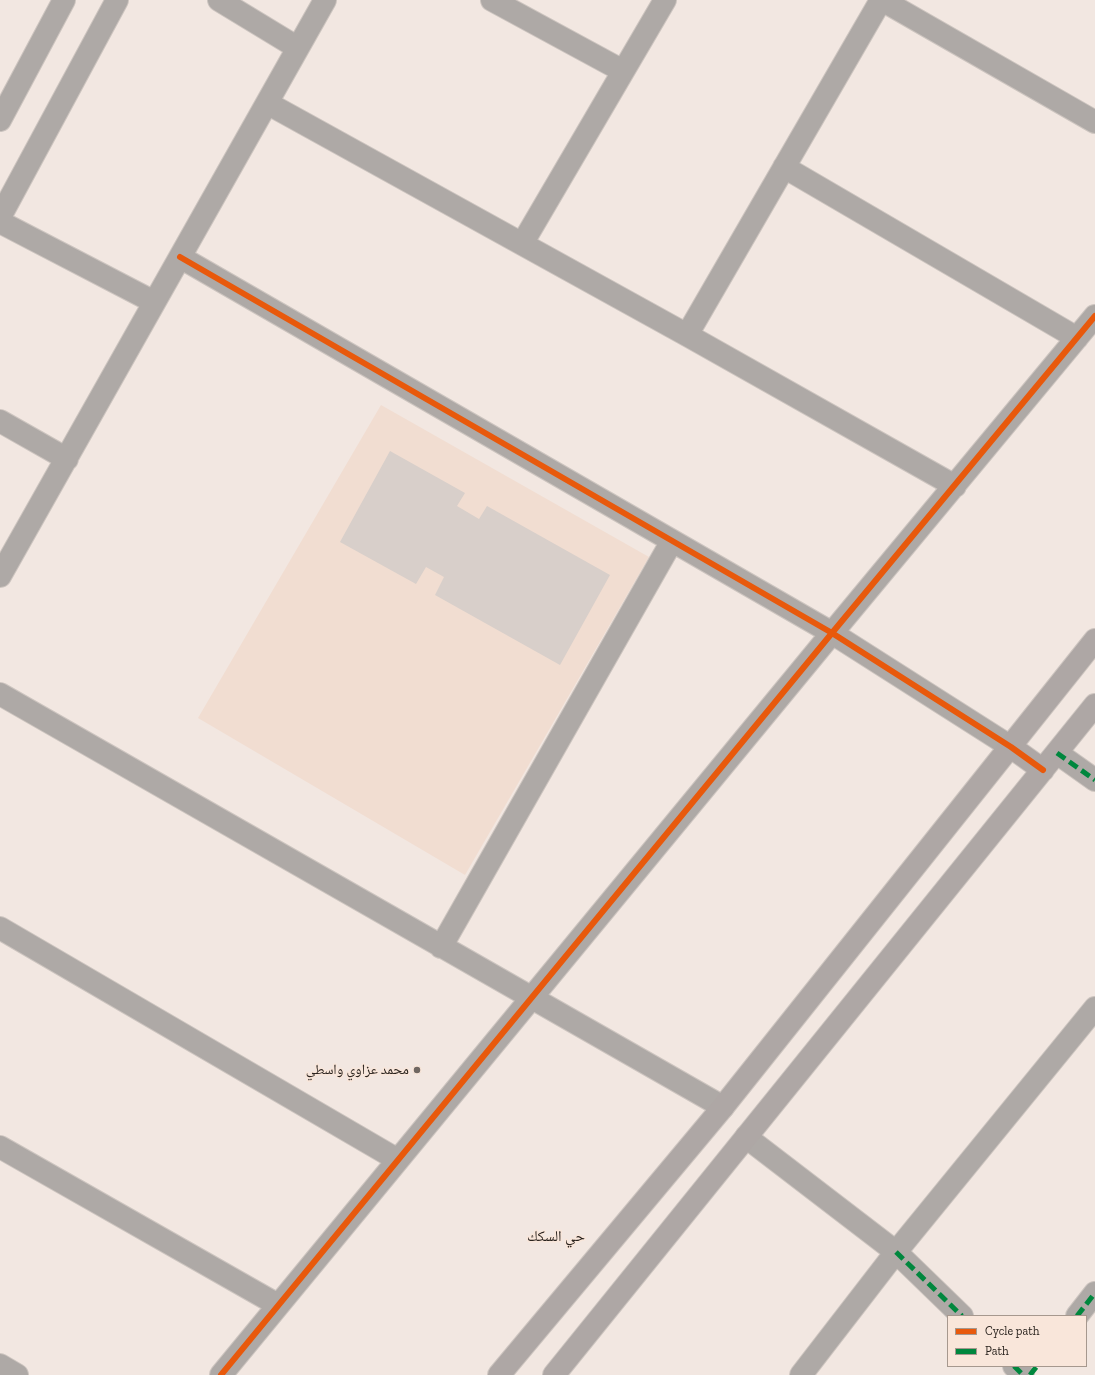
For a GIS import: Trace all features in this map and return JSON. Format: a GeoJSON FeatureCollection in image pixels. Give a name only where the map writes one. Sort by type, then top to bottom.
{"type":"FeatureCollection","features":[{"type":"Feature","properties":{"kind":"street"},"geometry":{"type":"LineString","coordinates":[[0,120],[64,0]]}},
{"type":"Feature","properties":{"kind":"street"},"geometry":{"type":"LineString","coordinates":[[0,217],[117,0]]}},
{"type":"Feature","properties":{"kind":"street"},"geometry":{"type":"LineString","coordinates":[[219,0],[298,48]]}},
{"type":"Feature","properties":{"kind":"street"},"geometry":{"type":"LineString","coordinates":[[0,576],[326,0]]}},
{"type":"Feature","properties":{"kind":"street"},"geometry":{"type":"LineString","coordinates":[[492,0],[624,71]]}},
{"type":"Feature","properties":{"kind":"street"},"geometry":{"type":"LineString","coordinates":[[522,244],[665,0]]}},
{"type":"Feature","properties":{"kind":"street"},"geometry":{"type":"LineString","coordinates":[[687,335],[882,0],[1095,122]]}},
{"type":"Feature","properties":{"kind":"street"},"geometry":{"type":"LineString","coordinates":[[267,104],[687,335],[955,486]]}},
{"type":"Feature","properties":{"kind":"street"},"geometry":{"type":"LineString","coordinates":[[784,167],[1077,338]]}},
{"type":"Feature","properties":{"kind":"street"},"geometry":{"type":"LineString","coordinates":[[0,222],[154,302]]}},
{"type":"Feature","properties":{"kind":"street"},"geometry":{"type":"LineString","coordinates":[[180,257],[832,633],[1011,747],[1043,770]]}},
{"type":"Feature","properties":{"kind":"street"},"geometry":{"type":"LineString","coordinates":[[221,1375],[1095,316]]}},
{"type":"Feature","properties":{"kind":"street"},"geometry":{"type":"LineString","coordinates":[[0,420],[67,459]]}},
{"type":"Feature","properties":{"kind":"street"},"geometry":{"type":"LineString","coordinates":[[441,947],[672,540]]}},
{"type":"Feature","properties":{"kind":"street"},"geometry":{"type":"LineString","coordinates":[[499,1375],[723,1107],[1095,640]]}},
{"type":"Feature","properties":{"kind":"street"},"geometry":{"type":"LineString","coordinates":[[0,694],[723,1107]]}},
{"type":"Feature","properties":{"kind":"street"},"geometry":{"type":"LineString","coordinates":[[554,1375],[1095,705]]}},
{"type":"Feature","properties":{"kind":"street"},"geometry":{"type":"LineString","coordinates":[[1057,753],[1095,780]]}},
{"type":"Feature","properties":{"kind":"street"},"geometry":{"type":"LineString","coordinates":[[0,928],[398,1160]]}},
{"type":"Feature","properties":{"kind":"street"},"geometry":{"type":"LineString","coordinates":[[801,1375],[896,1252],[1095,1008]]}},
{"type":"Feature","properties":{"kind":"street"},"geometry":{"type":"LineString","coordinates":[[746,1137],[896,1252],[961,1315]]}},
{"type":"Feature","properties":{"kind":"street"},"geometry":{"type":"LineString","coordinates":[[0,1147],[278,1305]]}},
{"type":"Feature","properties":{"kind":"street"},"geometry":{"type":"LineString","coordinates":[[1078,1315],[1095,1293]]}},
{"type":"Feature","properties":{"kind":"street"},"geometry":{"type":"LineString","coordinates":[[0,1365],[17,1375]]}},
{"type":"Feature","properties":{"kind":"street"},"geometry":{"type":"LineString","coordinates":[[1015,1367],[1023,1375]]}},
{"type":"Feature","properties":{"kind":"street"},"geometry":{"type":"LineString","coordinates":[[1030,1375],[1036,1367]]}},
{"type":"Feature","properties":{"kind":"shaded area"},"geometry":{"type":"Polygon","coordinates":[[[381,405],[649,557],[465,875],[198,718],[381,405]]]}},
{"type":"Feature","properties":{"kind":"building"},"geometry":{"type":"Polygon","coordinates":[[[390,451],[465,493],[457,506],[479,519],[487,506],[610,575],[560,665],[435,595],[444,577],[426,567],[416,584],[340,542],[390,451]]]}},
{"type":"Feature","properties":{"kind":"marked path"},"geometry":{"type":"LineString","coordinates":[[1057,753],[1095,780]]}},
{"type":"Feature","properties":{"kind":"marked path"},"geometry":{"type":"LineString","coordinates":[[896,1252],[961,1315]]}},
{"type":"Feature","properties":{"kind":"marked path"},"geometry":{"type":"LineString","coordinates":[[1078,1315],[1095,1293]]}},
{"type":"Feature","properties":{"kind":"marked path"},"geometry":{"type":"LineString","coordinates":[[1015,1367],[1023,1375]]}},
{"type":"Feature","properties":{"kind":"marked path"},"geometry":{"type":"LineString","coordinates":[[1030,1375],[1036,1367]]}},
{"type":"Feature","properties":{"kind":"cycle path"},"geometry":{"type":"LineString","coordinates":[[180,257],[832,633],[1011,747],[1043,770]]}},
{"type":"Feature","properties":{"kind":"cycle path"},"geometry":{"type":"LineString","coordinates":[[221,1375],[1095,316]]}},
{"type":"Feature","properties":{"kind":"place","name":"محمد عزاوي واسطي"},"geometry":{"type":"Point","coordinates":[417,1070]}},
{"type":"Feature","properties":{"kind":"district","name":"حي السكك"},"geometry":{"type":"Point","coordinates":[556,1237]}}]}
